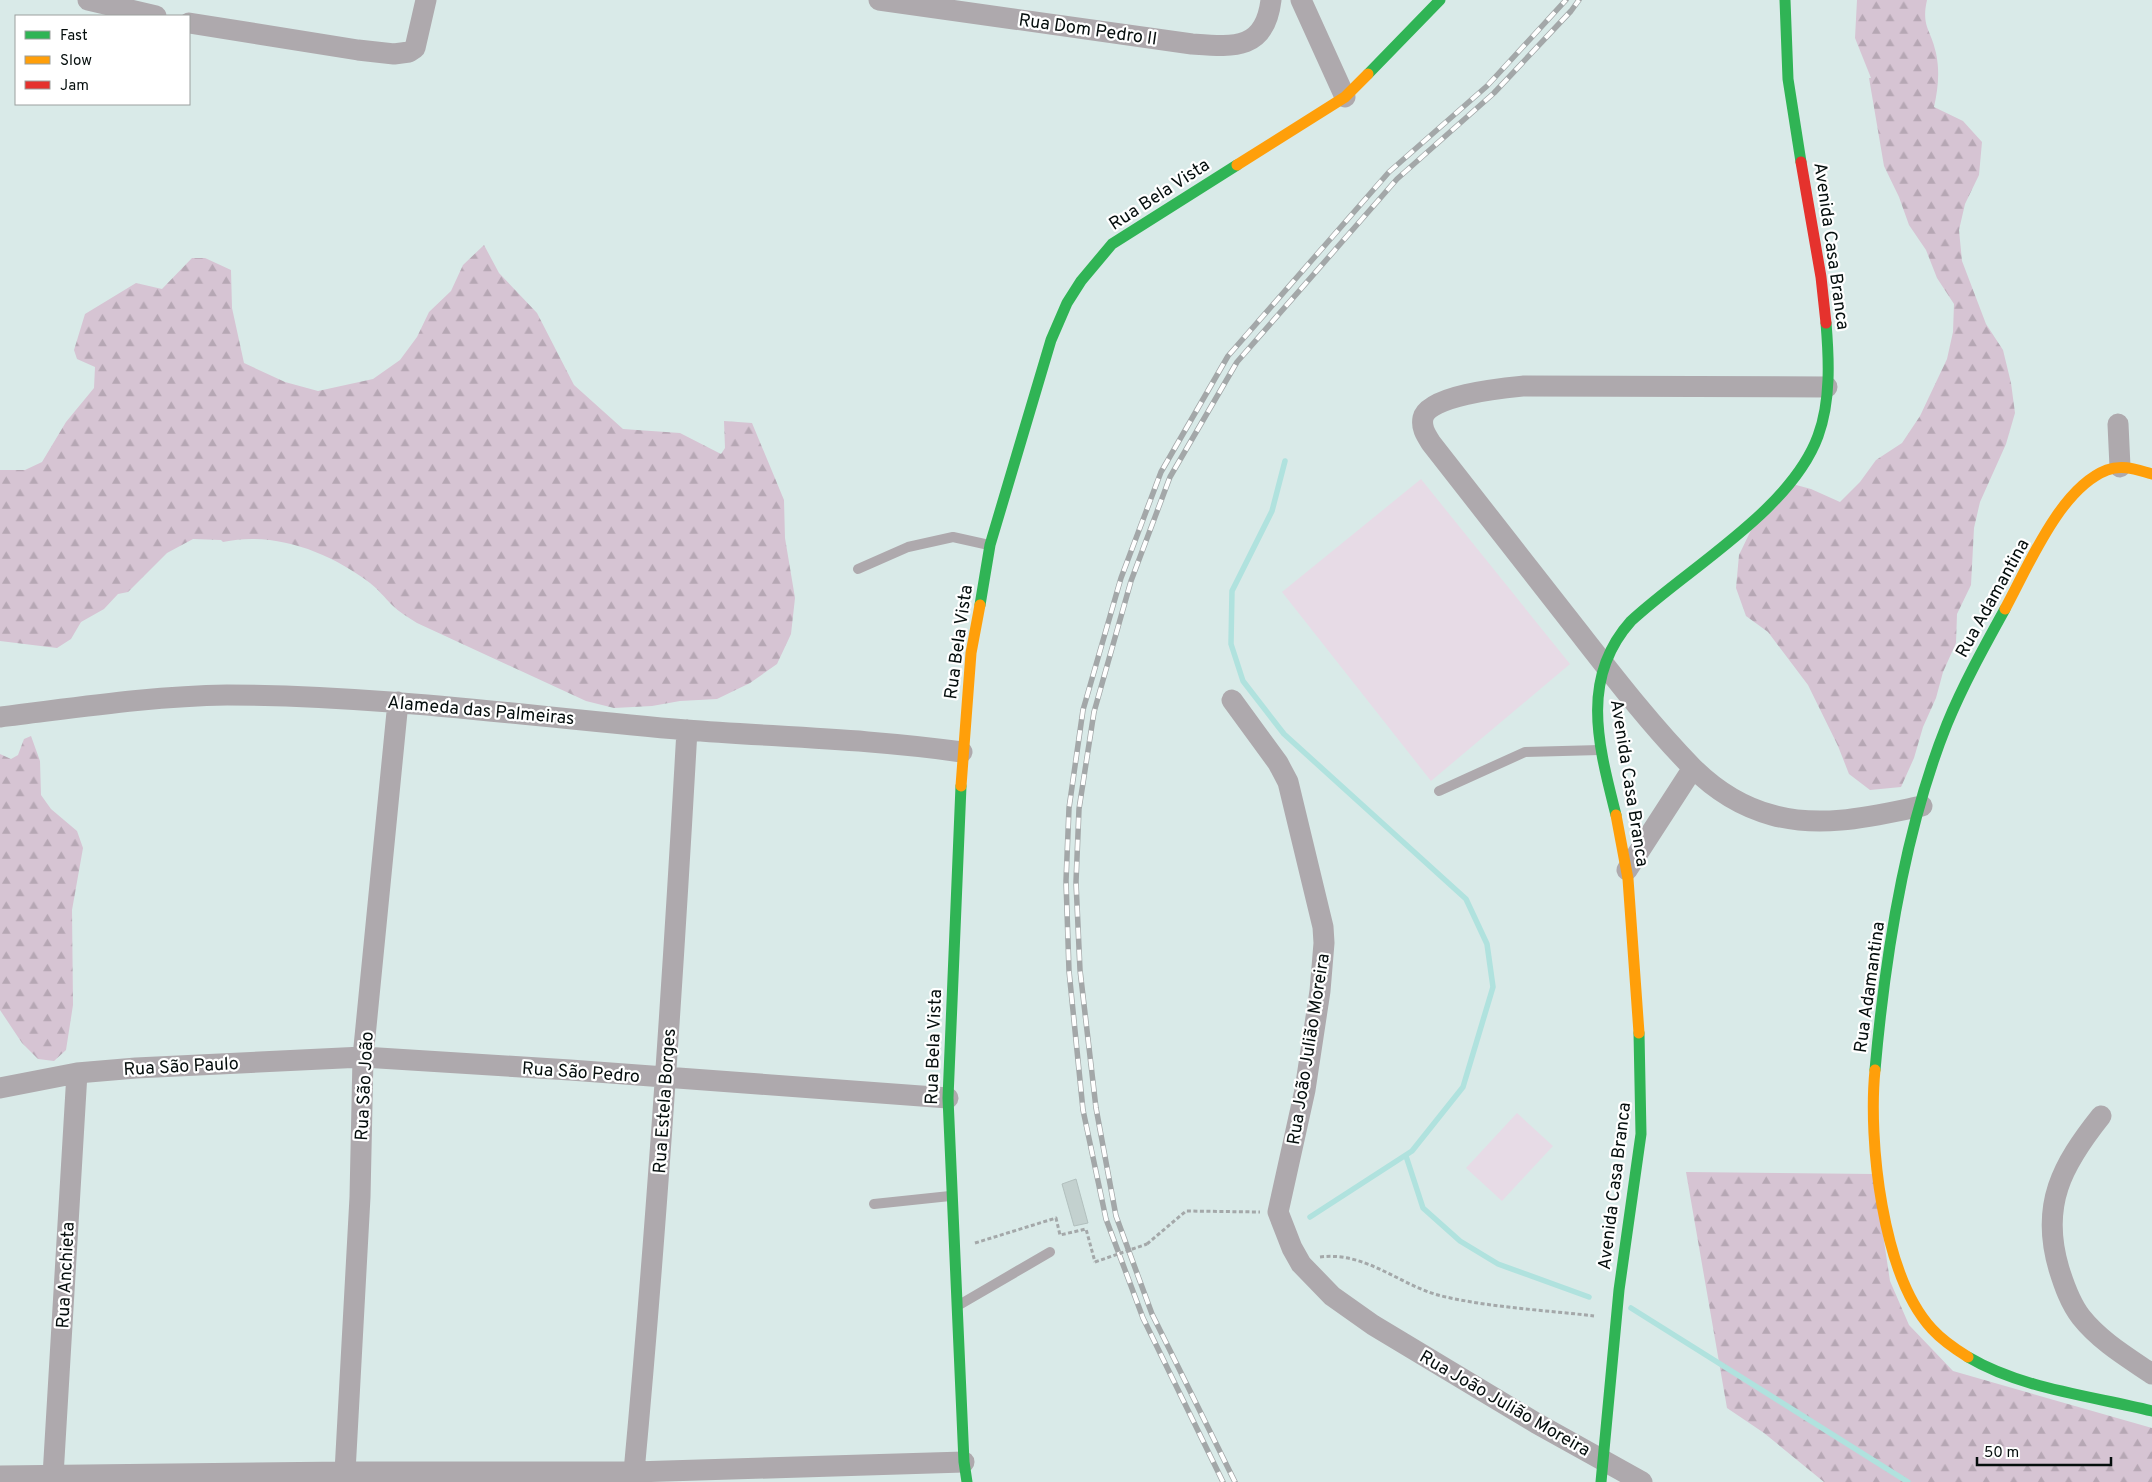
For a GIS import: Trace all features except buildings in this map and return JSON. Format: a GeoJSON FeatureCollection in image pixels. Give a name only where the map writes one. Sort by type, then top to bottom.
{"type":"FeatureCollection","features":[{"type":"Feature","properties":{"kind":"street"},"geometry":{"type":"LineString","coordinates":[[88,0],[152,15]]}},
{"type":"Feature","properties":{"kind":"street"},"geometry":{"type":"LineString","coordinates":[[190,23],[394,54],[408,52],[415,48],[426,0]]}},
{"type":"Feature","properties":{"kind":"street","name":"Rua Dom Pedro II"},"geometry":{"type":"LineString","coordinates":[[879,0],[1192,44],[1231,47],[1251,41],[1265,26],[1271,0]]}},
{"type":"Feature","properties":{"kind":"street"},"geometry":{"type":"LineString","coordinates":[[1301,0],[1345,96]]}},
{"type":"Feature","properties":{"kind":"street","name":"Rua Bela Vista"},"geometry":{"type":"LineString","coordinates":[[966,1472],[950,1196],[948,1098],[962,752],[971,653],[990,545],[1051,340],[1067,303],[1081,281],[1112,244],[1345,96],[1440,0]]}},
{"type":"Feature","properties":{"kind":"street","name":"Avenida Casa Branca"},"geometry":{"type":"LineString","coordinates":[[1601,1482],[1616,1318],[1641,1134],[1642,1103],[1627,870],[1603,750],[1597,705],[1603,662],[1631,621],[1768,507],[1800,470],[1818,437],[1827,386],[1827,339],[1823,283],[1788,84],[1782,38],[1785,0]]}},
{"type":"Feature","properties":{"kind":"street"},"geometry":{"type":"LineString","coordinates":[[1827,386],[1524,386],[1496,389],[1448,399],[1430,407],[1423,416],[1422,428],[1431,443],[1603,662],[1693,768],[1721,791],[1744,805],[1773,816],[1844,821],[1922,806]]}},
{"type":"Feature","properties":{"kind":"street"},"geometry":{"type":"LineString","coordinates":[[2118,424],[2120,467],[2141,469],[2152,474]]}},
{"type":"Feature","properties":{"kind":"street","name":"Rua Adamantina"},"geometry":{"type":"LineString","coordinates":[[2120,467],[2105,470],[2083,484],[2057,516],[1988,637],[1944,731],[1922,806],[1887,961],[1873,1081],[1875,1152],[1896,1263],[1913,1300],[1932,1330],[1962,1355],[2040,1384],[2152,1411]]}},
{"type":"Feature","properties":{"kind":"street","name":"Alameda das Palmeiras"},"geometry":{"type":"LineString","coordinates":[[0,717],[122,703],[226,695],[398,702],[687,730],[906,744],[962,752]]}},
{"type":"Feature","properties":{"kind":"street","name":"Rua João Julião Moreira"},"geometry":{"type":"LineString","coordinates":[[1232,700],[1278,763],[1288,782],[1323,927],[1324,943],[1320,991],[1305,1090],[1278,1212],[1285,1234],[1301,1264],[1332,1296],[1373,1325],[1536,1423],[1642,1482]]}},
{"type":"Feature","properties":{"kind":"street","name":"Rua São João"},"geometry":{"type":"LineString","coordinates":[[345,1472],[360,1197],[363,1058],[398,702]]}},
{"type":"Feature","properties":{"kind":"street","name":"Rua Estela Borges"},"geometry":{"type":"LineString","coordinates":[[634,1472],[651,1290],[667,1079],[687,730]]}},
{"type":"Feature","properties":{"kind":"street"},"geometry":{"type":"LineString","coordinates":[[1627,870],[1693,768]]}},
{"type":"Feature","properties":{"kind":"street","name":"Rua São Paulo"},"geometry":{"type":"LineString","coordinates":[[0,1088],[77,1073],[146,1067],[363,1058]]}},
{"type":"Feature","properties":{"kind":"street","name":"Rua São Pedro"},"geometry":{"type":"LineString","coordinates":[[363,1058],[570,1070],[667,1079],[948,1098]]}},
{"type":"Feature","properties":{"kind":"street","name":"Rua Anchieta"},"geometry":{"type":"LineString","coordinates":[[53,1476],[77,1073]]}},
{"type":"Feature","properties":{"kind":"street"},"geometry":{"type":"LineString","coordinates":[[2101,1116],[2076,1148],[2058,1185],[2053,1204],[2052,1226],[2057,1261],[2065,1289],[2080,1317],[2103,1340],[2152,1374]]}},
{"type":"Feature","properties":{"kind":"street"},"geometry":{"type":"LineString","coordinates":[[0,1476],[345,1472],[634,1472],[784,1476],[966,1472]]}},
{"type":"Feature","properties":{"kind":"lane"},"geometry":{"type":"LineString","coordinates":[[858,569],[908,547],[953,537],[990,545]]}},
{"type":"Feature","properties":{"kind":"lane"},"geometry":{"type":"LineString","coordinates":[[1439,791],[1525,752],[1603,750]]}},
{"type":"Feature","properties":{"kind":"lane"},"geometry":{"type":"LineString","coordinates":[[874,1204],[950,1196]]}},
{"type":"Feature","properties":{"kind":"lane"},"geometry":{"type":"LineString","coordinates":[[956,1307],[1050,1252]]}},
{"type":"Feature","properties":{"kind":"path"},"geometry":{"type":"LineString","coordinates":[[953,1249],[1056,1218],[1060,1235],[1086,1229],[1095,1262],[1147,1244],[1186,1211],[1278,1212]]}},
{"type":"Feature","properties":{"kind":"path"},"geometry":{"type":"LineString","coordinates":[[1301,1264],[1316,1258],[1329,1256],[1346,1258],[1386,1270],[1426,1291],[1445,1297],[1489,1304],[1616,1318]]}},
{"type":"Feature","properties":{"kind":"green space"},"geometry":{"type":"Polygon","coordinates":[[[1857,0],[1927,0],[1925,16],[1927,28],[1934,45],[1938,67],[1934,107],[1963,121],[1982,142],[1979,175],[1965,204],[1959,230],[1962,261],[1986,324],[2003,350],[2011,383],[2015,413],[2006,444],[1980,502],[1974,528],[1971,585],[1957,614],[1956,643],[1943,672],[1936,698],[1923,727],[1914,758],[1901,787],[1870,790],[1849,774],[1838,746],[1808,685],[1768,632],[1746,616],[1736,588],[1739,555],[1753,526],[1785,482],[1811,489],[1840,502],[1860,482],[1876,460],[1902,443],[1920,416],[1947,359],[1953,332],[1954,304],[1937,278],[1926,250],[1909,225],[1899,197],[1884,166],[1869,78],[1871,78],[1855,38],[1857,0]]]}},
{"type":"Feature","properties":{"kind":"green space"},"geometry":{"type":"Polygon","coordinates":[[[484,245],[499,273],[537,313],[574,385],[623,429],[680,433],[721,454],[725,448],[724,421],[752,423],[784,500],[785,538],[795,598],[791,634],[777,664],[750,683],[717,699],[614,708],[586,701],[417,623],[395,608],[370,583],[337,562],[301,547],[262,539],[223,542],[221,540],[193,539],[167,553],[128,592],[118,594],[104,609],[81,622],[71,639],[57,648],[0,641],[0,470],[25,470],[42,462],[66,422],[94,388],[95,367],[77,359],[74,350],[85,314],[136,283],[162,289],[192,258],[205,258],[231,270],[232,308],[244,363],[285,382],[318,391],[373,379],[400,360],[417,337],[429,312],[451,291],[463,265],[484,245]]]}},
{"type":"Feature","properties":{"kind":"green space"},"geometry":{"type":"Polygon","coordinates":[[[31,736],[40,761],[41,795],[51,809],[77,831],[83,848],[72,910],[73,1005],[66,1050],[54,1061],[38,1059],[22,1043],[0,1010],[0,754],[11,759],[18,755],[24,739],[31,736]]]}},
{"type":"Feature","properties":{"kind":"green space"},"geometry":{"type":"Polygon","coordinates":[[[1686,1172],[1874,1174],[1890,1281],[1909,1325],[1953,1371],[2152,1428],[2152,1482],[1824,1482],[1764,1433],[1727,1408],[1686,1172]]]}},
{"type":"Feature","properties":{"kind":"shaded area"},"geometry":{"type":"Polygon","coordinates":[[[1421,479],[1570,664],[1431,781],[1282,592],[1421,479]]]}},
{"type":"Feature","properties":{"kind":"shaded area"},"geometry":{"type":"Polygon","coordinates":[[[1517,1113],[1553,1146],[1502,1201],[1466,1168],[1517,1113]]]}},
{"type":"Feature","properties":{"kind":"waterway"},"geometry":{"type":"LineString","coordinates":[[1285,461],[1272,511],[1232,591],[1231,644],[1243,681],[1284,734],[1466,899],[1487,944],[1493,987],[1463,1087],[1412,1151],[1310,1217]]}},
{"type":"Feature","properties":{"kind":"waterway"},"geometry":{"type":"LineString","coordinates":[[1406,1156],[1423,1208],[1460,1241],[1498,1264],[1589,1297]]}},
{"type":"Feature","properties":{"kind":"waterway"},"geometry":{"type":"LineString","coordinates":[[1631,1308],[1908,1482]]}},
{"type":"Feature","properties":{"kind":"railway"},"geometry":{"type":"LineString","coordinates":[[1223,1482],[1143,1318],[1106,1219],[1083,1110],[1069,971],[1066,881],[1069,808],[1083,710],[1121,578],[1161,472],[1228,356],[1389,172],[1487,86],[1566,0]]}},
{"type":"Feature","properties":{"kind":"railway"},"geometry":{"type":"LineString","coordinates":[[1235,1482],[1152,1314],[1116,1216],[1096,1108],[1080,970],[1076,882],[1079,809],[1094,712],[1131,581],[1170,477],[1237,362],[1397,179],[1494,93],[1571,11],[1579,0]]}},
{"type":"Feature","properties":{"kind":"traffic: fast"},"geometry":{"type":"LineString","coordinates":[[1368,74],[1440,0]]}},
{"type":"Feature","properties":{"kind":"traffic: fast"},"geometry":{"type":"LineString","coordinates":[[1785,0],[1788,79],[1801,162]]}},
{"type":"Feature","properties":{"kind":"traffic: fast"},"geometry":{"type":"LineString","coordinates":[[980,605],[990,545],[1051,340],[1067,303],[1081,281],[1112,244],[1237,165]]}},
{"type":"Feature","properties":{"kind":"traffic: fast"},"geometry":{"type":"LineString","coordinates":[[1616,815],[1600,739],[1599,690],[1604,666],[1615,643],[1631,621],[1762,513],[1785,489],[1805,463],[1818,436],[1825,409],[1828,380],[1826,323]]}},
{"type":"Feature","properties":{"kind":"traffic: fast"},"geometry":{"type":"LineString","coordinates":[[1875,1070],[1884,983],[1891,939],[1908,850],[1919,807],[1953,709],[2005,609]]}},
{"type":"Feature","properties":{"kind":"traffic: fast"},"geometry":{"type":"LineString","coordinates":[[961,786],[948,1098],[964,1462],[967,1482]]}},
{"type":"Feature","properties":{"kind":"traffic: fast"},"geometry":{"type":"LineString","coordinates":[[1601,1482],[1619,1290],[1641,1134],[1639,1033]]}},
{"type":"Feature","properties":{"kind":"traffic: fast"},"geometry":{"type":"LineString","coordinates":[[1968,1357],[1989,1368],[2034,1384],[2152,1411]]}},
{"type":"Feature","properties":{"kind":"traffic: slow"},"geometry":{"type":"LineString","coordinates":[[1237,165],[1345,97],[1368,74]]}},
{"type":"Feature","properties":{"kind":"traffic: slow"},"geometry":{"type":"LineString","coordinates":[[2005,609],[2047,530],[2074,493],[2090,479],[2113,468],[2130,468],[2152,474]]}},
{"type":"Feature","properties":{"kind":"traffic: slow"},"geometry":{"type":"LineString","coordinates":[[961,786],[971,653],[980,605]]}},
{"type":"Feature","properties":{"kind":"traffic: slow"},"geometry":{"type":"LineString","coordinates":[[1616,815],[1628,879],[1639,1033]]}},
{"type":"Feature","properties":{"kind":"traffic: slow"},"geometry":{"type":"LineString","coordinates":[[1875,1070],[1873,1099],[1877,1168],[1882,1206],[1890,1242],[1901,1276],[1915,1305],[1932,1329],[1968,1357]]}},
{"type":"Feature","properties":{"kind":"traffic: jam"},"geometry":{"type":"LineString","coordinates":[[1801,162],[1821,277],[1826,323]]}}]}
